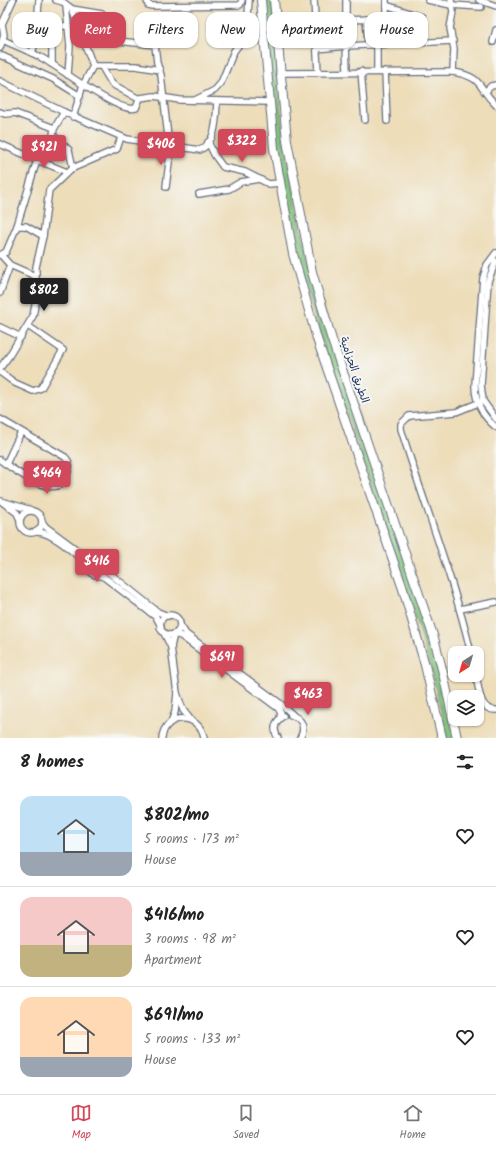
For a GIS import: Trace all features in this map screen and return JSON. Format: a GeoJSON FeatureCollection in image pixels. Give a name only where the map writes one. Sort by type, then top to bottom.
{"type":"FeatureCollection","features":[{"type":"Feature","properties":{"kind":"highway"},"geometry":{"type":"LineString","coordinates":[[261,0],[268,102],[279,183],[304,296],[345,422],[403,589],[425,665],[442,738]]}},
{"type":"Feature","properties":{"kind":"highway","name":"الطريق الحزامية"},"geometry":{"type":"LineString","coordinates":[[274,0],[279,72],[287,141],[312,272],[337,354],[407,555],[434,638],[457,738]]}},
{"type":"Feature","properties":{"kind":"street"},"geometry":{"type":"LineString","coordinates":[[0,48],[5,31],[2,24],[13,0]]}},
{"type":"Feature","properties":{"kind":"street"},"geometry":{"type":"LineString","coordinates":[[38,12],[40,0]]}},
{"type":"Feature","properties":{"kind":"street"},"geometry":{"type":"LineString","coordinates":[[56,0],[64,2],[72,9],[93,66],[83,85],[73,117]]}},
{"type":"Feature","properties":{"kind":"street"},"geometry":{"type":"LineString","coordinates":[[147,0],[148,5],[152,6],[196,2],[240,5],[242,0]]}},
{"type":"Feature","properties":{"kind":"street"},"geometry":{"type":"LineString","coordinates":[[193,101],[215,90],[221,83],[234,51],[247,34],[249,0]]}},
{"type":"Feature","properties":{"kind":"street"},"geometry":{"type":"LineString","coordinates":[[314,0],[315,12]]}},
{"type":"Feature","properties":{"kind":"street"},"geometry":{"type":"LineString","coordinates":[[346,0],[346,12]]}},
{"type":"Feature","properties":{"kind":"street"},"geometry":{"type":"LineString","coordinates":[[428,0],[481,7]]}},
{"type":"Feature","properties":{"kind":"street"},"geometry":{"type":"LineString","coordinates":[[479,0],[496,6]]}},
{"type":"Feature","properties":{"kind":"street"},"geometry":{"type":"LineString","coordinates":[[64,2],[70,46],[68,75]]}},
{"type":"Feature","properties":{"kind":"street"},"geometry":{"type":"LineString","coordinates":[[386,2],[410,12]]}},
{"type":"Feature","properties":{"kind":"street"},"geometry":{"type":"LineString","coordinates":[[451,2],[453,12],[450,28],[453,41],[453,72]]}},
{"type":"Feature","properties":{"kind":"street"},"geometry":{"type":"LineString","coordinates":[[72,9],[102,14],[114,38],[120,42],[155,45],[157,63],[160,70],[170,146],[166,187]]}},
{"type":"Feature","properties":{"kind":"street"},"geometry":{"type":"LineString","coordinates":[[62,26],[67,26]]}},
{"type":"Feature","properties":{"kind":"street"},"geometry":{"type":"LineString","coordinates":[[493,42],[496,30]]}},
{"type":"Feature","properties":{"kind":"street"},"geometry":{"type":"LineString","coordinates":[[2,40],[32,53],[119,106],[130,109],[136,108],[139,99],[142,97],[154,96],[193,101],[268,102]]}},
{"type":"Feature","properties":{"kind":"street"},"geometry":{"type":"LineString","coordinates":[[428,42],[453,41]]}},
{"type":"Feature","properties":{"kind":"street"},"geometry":{"type":"LineString","coordinates":[[32,53],[34,48]]}},
{"type":"Feature","properties":{"kind":"street"},"geometry":{"type":"LineString","coordinates":[[52,48],[52,64]]}},
{"type":"Feature","properties":{"kind":"street"},"geometry":{"type":"LineString","coordinates":[[318,72],[317,49],[327,48]]}},
{"type":"Feature","properties":{"kind":"street"},"geometry":{"type":"LineString","coordinates":[[346,48],[347,71]]}},
{"type":"Feature","properties":{"kind":"street"},"geometry":{"type":"LineString","coordinates":[[377,48],[377,71]]}},
{"type":"Feature","properties":{"kind":"street"},"geometry":{"type":"LineString","coordinates":[[0,55],[53,79],[80,96]]}},
{"type":"Feature","properties":{"kind":"street"},"geometry":{"type":"LineString","coordinates":[[93,66],[136,66],[160,70]]}},
{"type":"Feature","properties":{"kind":"street"},"geometry":{"type":"LineString","coordinates":[[102,67],[112,84],[139,99]]}},
{"type":"Feature","properties":{"kind":"street"},"geometry":{"type":"LineString","coordinates":[[361,71],[365,120]]}},
{"type":"Feature","properties":{"kind":"street"},"geometry":{"type":"LineString","coordinates":[[384,71],[387,121]]}},
{"type":"Feature","properties":{"kind":"street"},"geometry":{"type":"LineString","coordinates":[[279,72],[453,72],[472,76],[486,91],[490,100],[496,106]]}},
{"type":"Feature","properties":{"kind":"street"},"geometry":{"type":"LineString","coordinates":[[0,81],[73,117],[121,137],[200,150],[208,142],[216,128],[217,102]]}},
{"type":"Feature","properties":{"kind":"street"},"geometry":{"type":"LineString","coordinates":[[486,91],[491,86],[496,85]]}},
{"type":"Feature","properties":{"kind":"street"},"geometry":{"type":"LineString","coordinates":[[0,112],[5,114],[15,113],[54,128]]}},
{"type":"Feature","properties":{"kind":"street"},"geometry":{"type":"LineString","coordinates":[[64,112],[54,128],[55,137],[66,146],[71,154],[73,168]]}},
{"type":"Feature","properties":{"kind":"street"},"geometry":{"type":"LineString","coordinates":[[0,368],[28,326],[36,307],[35,276],[43,236],[48,192],[55,182],[73,168],[117,149],[121,137]]}},
{"type":"Feature","properties":{"kind":"street"},"geometry":{"type":"LineString","coordinates":[[208,142],[215,156],[223,167],[245,172],[269,184],[279,183]]}},
{"type":"Feature","properties":{"kind":"street"},"geometry":{"type":"LineString","coordinates":[[0,144],[67,172]]}},
{"type":"Feature","properties":{"kind":"street"},"geometry":{"type":"LineString","coordinates":[[35,276],[10,264],[0,255],[6,252],[17,226],[37,160]]}},
{"type":"Feature","properties":{"kind":"street"},"geometry":{"type":"LineString","coordinates":[[199,194],[229,189],[241,182],[260,179]]}},
{"type":"Feature","properties":{"kind":"street"},"geometry":{"type":"LineString","coordinates":[[17,226],[26,226],[43,236]]}},
{"type":"Feature","properties":{"kind":"street"},"geometry":{"type":"LineString","coordinates":[[496,253],[487,265],[482,278],[475,385],[485,416],[496,427]]}},
{"type":"Feature","properties":{"kind":"street"},"geometry":{"type":"LineString","coordinates":[[496,261],[488,281],[481,385],[481,402],[496,419]]}},
{"type":"Feature","properties":{"kind":"street"},"geometry":{"type":"LineString","coordinates":[[0,293],[10,264]]}},
{"type":"Feature","properties":{"kind":"street"},"geometry":{"type":"LineString","coordinates":[[0,372],[15,383],[33,391],[41,388],[63,350],[59,345],[28,326]]}},
{"type":"Feature","properties":{"kind":"street"},"geometry":{"type":"LineString","coordinates":[[0,327],[21,337]]}},
{"type":"Feature","properties":{"kind":"street"},"geometry":{"type":"LineString","coordinates":[[469,646],[460,609],[421,496],[401,429],[401,424],[409,416],[456,412],[481,402]]}},
{"type":"Feature","properties":{"kind":"street"},"geometry":{"type":"LineString","coordinates":[[0,419],[68,460],[70,467],[64,481],[56,486],[48,486],[32,480],[0,460]]}},
{"type":"Feature","properties":{"kind":"street"},"geometry":{"type":"LineString","coordinates":[[6,464],[21,432]]}},
{"type":"Feature","properties":{"kind":"street"},"geometry":{"type":"LineString","coordinates":[[1,501],[34,511],[40,515],[42,522],[46,527],[88,558],[101,561],[104,568],[108,572],[158,612],[176,617],[186,634],[299,719],[303,726],[303,731],[300,738]]}},
{"type":"Feature","properties":{"kind":"street"},"geometry":{"type":"LineString","coordinates":[[1,501],[17,514],[20,520],[20,527],[23,531],[31,534],[43,532],[57,540],[86,563],[92,573],[104,577],[156,617],[170,647],[177,693],[183,710],[190,720],[199,727],[204,738]]}},
{"type":"Feature","properties":{"kind":"street"},"geometry":{"type":"LineString","coordinates":[[20,520],[24,513],[34,511]]}},
{"type":"Feature","properties":{"kind":"street"},"geometry":{"type":"LineString","coordinates":[[36,532],[41,527],[42,522]]}},
{"type":"Feature","properties":{"kind":"street"},"geometry":{"type":"LineString","coordinates":[[89,567],[94,560]]}},
{"type":"Feature","properties":{"kind":"street"},"geometry":{"type":"LineString","coordinates":[[97,574],[102,573],[104,568]]}},
{"type":"Feature","properties":{"kind":"street"},"geometry":{"type":"LineString","coordinates":[[460,609],[496,602]]}},
{"type":"Feature","properties":{"kind":"street"},"geometry":{"type":"LineString","coordinates":[[161,626],[163,618],[168,616]]}},
{"type":"Feature","properties":{"kind":"street"},"geometry":{"type":"LineString","coordinates":[[170,647],[174,634],[180,626]]}},
{"type":"Feature","properties":{"kind":"street"},"geometry":{"type":"LineString","coordinates":[[164,632],[181,636],[278,708],[281,713],[280,718],[274,728],[278,738]]}},
{"type":"Feature","properties":{"kind":"street"},"geometry":{"type":"LineString","coordinates":[[478,682],[483,704],[489,710],[496,710]]}},
{"type":"Feature","properties":{"kind":"street"},"geometry":{"type":"LineString","coordinates":[[162,738],[175,712],[177,693]]}},
{"type":"Feature","properties":{"kind":"street"},"geometry":{"type":"LineString","coordinates":[[280,718],[285,715],[293,715]]}},
{"type":"Feature","properties":{"kind":"street"},"geometry":{"type":"LineString","coordinates":[[171,722],[182,718],[190,720]]}},
{"type":"Feature","properties":{"kind":"green space"},"geometry":{"type":"Polygon","coordinates":[[[264,0],[272,0],[273,12],[267,12],[267,38],[264,0]]]}},
{"type":"Feature","properties":{"kind":"green space"},"geometry":{"type":"Polygon","coordinates":[[[268,48],[276,48],[283,136],[308,261],[409,568],[440,670],[448,709],[448,726],[452,726],[454,738],[447,738],[431,668],[407,589],[328,360],[300,269],[276,150],[268,48]]]}}]}
